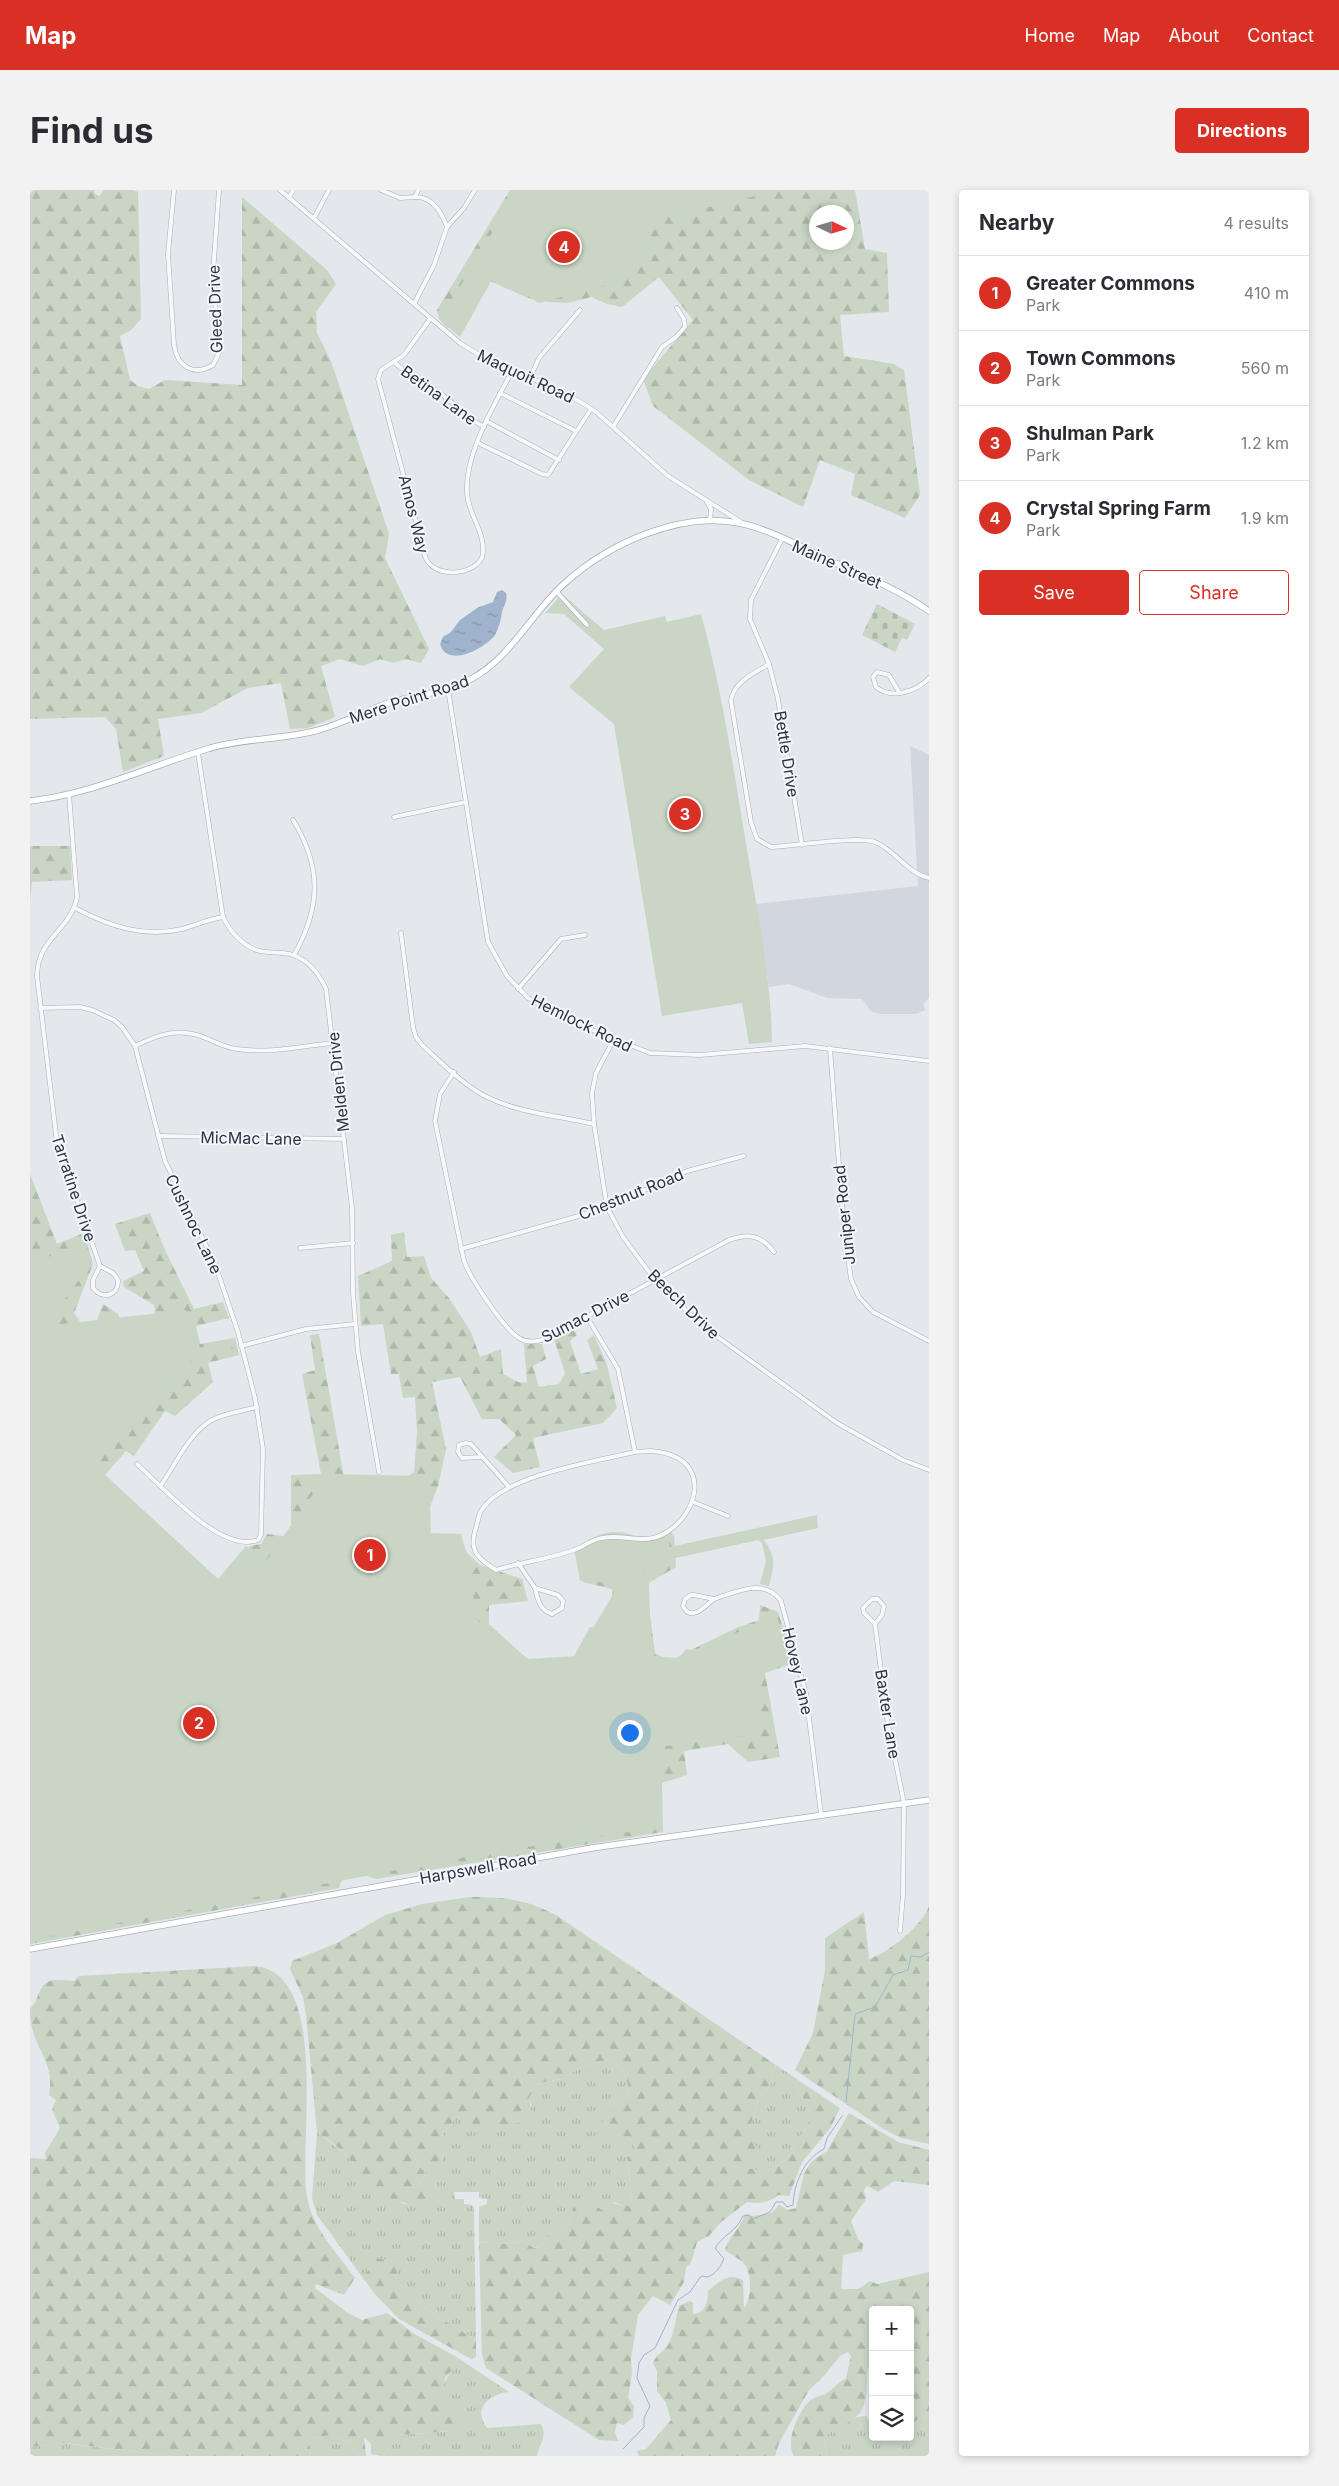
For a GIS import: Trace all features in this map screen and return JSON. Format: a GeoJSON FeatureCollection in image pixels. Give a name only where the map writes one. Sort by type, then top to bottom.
{"type":"FeatureCollection","features":[{"type":"Feature","properties":{"kind":"street","name":"Gleed Drive"},"geometry":{"type":"LineString","coordinates":[[174,190],[168,254],[174,345],[177,358],[183,366],[198,371],[214,365],[219,353],[213,264],[219,190]]}},
{"type":"Feature","properties":{"kind":"street","name":"Maquoit Road"},"geometry":{"type":"LineString","coordinates":[[280,190],[430,319],[470,350],[512,371],[561,391],[591,409],[668,476],[743,524]]}},
{"type":"Feature","properties":{"kind":"street"},"geometry":{"type":"LineString","coordinates":[[289,198],[293,190]]}},
{"type":"Feature","properties":{"kind":"street"},"geometry":{"type":"LineString","coordinates":[[314,218],[329,190]]}},
{"type":"Feature","properties":{"kind":"street"},"geometry":{"type":"LineString","coordinates":[[381,190],[400,198],[423,198],[438,209],[447,227]]}},
{"type":"Feature","properties":{"kind":"street"},"geometry":{"type":"LineString","coordinates":[[415,197],[418,190]]}},
{"type":"Feature","properties":{"kind":"street"},"geometry":{"type":"LineString","coordinates":[[414,304],[434,265],[447,227],[464,208],[475,190]]}},
{"type":"Feature","properties":{"kind":"street"},"geometry":{"type":"LineString","coordinates":[[613,427],[662,347],[676,337],[685,327],[684,319],[677,308]]}},
{"type":"Feature","properties":{"kind":"street"},"geometry":{"type":"LineString","coordinates":[[530,378],[539,358],[580,310]]}},
{"type":"Feature","properties":{"kind":"street","name":"Amos Way"},"geometry":{"type":"LineString","coordinates":[[430,319],[404,355],[378,374],[379,384],[425,556],[429,566],[434,569],[452,572],[464,570],[475,566],[482,558],[482,539],[470,508],[467,490],[468,473],[486,421],[512,371]]}},
{"type":"Feature","properties":{"kind":"street","name":"Betina Lane"},"geometry":{"type":"LineString","coordinates":[[395,363],[440,393],[468,418],[484,427]]}},
{"type":"Feature","properties":{"kind":"street"},"geometry":{"type":"LineString","coordinates":[[500,393],[576,431]]}},
{"type":"Feature","properties":{"kind":"street"},"geometry":{"type":"LineString","coordinates":[[478,443],[546,475],[552,472],[591,409]]}},
{"type":"Feature","properties":{"kind":"street"},"geometry":{"type":"LineString","coordinates":[[486,421],[559,460]]}},
{"type":"Feature","properties":{"kind":"street"},"geometry":{"type":"LineString","coordinates":[[705,500],[711,509],[710,521]]}},
{"type":"Feature","properties":{"kind":"street"},"geometry":{"type":"LineString","coordinates":[[720,521],[721,509]]}},
{"type":"Feature","properties":{"kind":"street","name":"Mere Point Road"},"geometry":{"type":"LineString","coordinates":[[30,801],[70,794],[198,753],[236,743],[319,730],[383,705],[448,689],[473,679],[490,666],[556,591],[583,568],[621,546],[664,529],[710,521],[743,524]]}},
{"type":"Feature","properties":{"kind":"street","name":"Maine Street"},"geometry":{"type":"LineString","coordinates":[[743,524],[782,539],[880,583],[929,611]]}},
{"type":"Feature","properties":{"kind":"street","name":"Bettle Drive"},"geometry":{"type":"LineString","coordinates":[[782,539],[751,600],[749,609],[753,628],[769,664],[778,699],[802,845]]}},
{"type":"Feature","properties":{"kind":"street"},"geometry":{"type":"LineString","coordinates":[[556,591],[587,625]]}},
{"type":"Feature","properties":{"kind":"street"},"geometry":{"type":"LineString","coordinates":[[769,664],[739,684],[733,692],[731,701],[754,835],[765,846],[862,840],[874,842],[913,871],[929,878]]}},
{"type":"Feature","properties":{"kind":"street"},"geometry":{"type":"LineString","coordinates":[[899,692],[888,675],[877,672],[873,677],[876,687],[880,690],[899,692],[917,689],[929,678]]}},
{"type":"Feature","properties":{"kind":"street","name":"Hemlock Road"},"geometry":{"type":"LineString","coordinates":[[448,689],[488,942],[501,968],[518,989],[538,1003],[614,1039],[650,1053],[675,1056],[792,1046],[830,1048],[929,1061]]}},
{"type":"Feature","properties":{"kind":"street","name":"Melden Drive"},"geometry":{"type":"LineString","coordinates":[[198,753],[223,917],[235,935],[250,947],[257,950],[294,955],[314,969],[322,981],[328,998],[352,1208],[355,1324],[379,1472]]}},
{"type":"Feature","properties":{"kind":"street"},"geometry":{"type":"LineString","coordinates":[[70,794],[76,865],[77,897],[75,908],[115,926],[146,932],[171,931],[223,917]]}},
{"type":"Feature","properties":{"kind":"street"},"geometry":{"type":"LineString","coordinates":[[394,816],[466,802]]}},
{"type":"Feature","properties":{"kind":"street"},"geometry":{"type":"LineString","coordinates":[[293,820],[309,852],[316,897],[306,932],[294,955]]}},
{"type":"Feature","properties":{"kind":"street","name":"Tarratine Drive"},"geometry":{"type":"LineString","coordinates":[[75,908],[66,921],[46,942],[38,959],[36,976],[57,1143],[100,1266],[113,1273],[118,1280],[115,1292],[112,1294],[100,1294],[93,1288],[93,1280],[100,1266]]}},
{"type":"Feature","properties":{"kind":"street"},"geometry":{"type":"LineString","coordinates":[[401,933],[416,1037],[454,1072],[485,1096],[501,1103],[594,1124]]}},
{"type":"Feature","properties":{"kind":"street"},"geometry":{"type":"LineString","coordinates":[[518,989],[561,940],[585,935]]}},
{"type":"Feature","properties":{"kind":"street","name":"Cushnoc Lane"},"geometry":{"type":"LineString","coordinates":[[40,1008],[68,1007],[92,1010],[122,1027],[135,1046],[158,1136],[170,1174],[215,1264],[241,1346],[257,1406],[263,1449],[262,1530],[258,1540],[240,1542],[218,1533],[195,1516],[161,1485]]}},
{"type":"Feature","properties":{"kind":"street"},"geometry":{"type":"LineString","coordinates":[[135,1046],[167,1032],[180,1031],[198,1035],[237,1049],[261,1050],[333,1043]]}},
{"type":"Feature","properties":{"kind":"street","name":"Beech Drive"},"geometry":{"type":"LineString","coordinates":[[614,1039],[594,1079],[592,1093],[594,1124],[607,1207],[623,1237],[655,1280],[700,1325],[837,1423],[903,1460],[929,1470]]}},
{"type":"Feature","properties":{"kind":"street","name":"Juniper Road"},"geometry":{"type":"LineString","coordinates":[[830,1048],[844,1220],[851,1279],[859,1296],[873,1312],[929,1341]]}},
{"type":"Feature","properties":{"kind":"street","name":"Sumac Drive"},"geometry":{"type":"LineString","coordinates":[[454,1072],[440,1094],[435,1121],[461,1249],[472,1278],[511,1331],[520,1338],[538,1341],[587,1317],[734,1238],[759,1238],[765,1240],[774,1252]]}},
{"type":"Feature","properties":{"kind":"street","name":"MicMac Lane"},"geometry":{"type":"LineString","coordinates":[[158,1136],[344,1139]]}},
{"type":"Feature","properties":{"kind":"street","name":"Chestnut Road"},"geometry":{"type":"LineString","coordinates":[[461,1249],[607,1207],[687,1171],[744,1156]]}},
{"type":"Feature","properties":{"kind":"street"},"geometry":{"type":"LineString","coordinates":[[300,1248],[353,1243]]}},
{"type":"Feature","properties":{"kind":"street"},"geometry":{"type":"LineString","coordinates":[[587,1317],[618,1369],[634,1452]]}},
{"type":"Feature","properties":{"kind":"street"},"geometry":{"type":"LineString","coordinates":[[241,1346],[306,1329],[355,1324]]}},
{"type":"Feature","properties":{"kind":"street"},"geometry":{"type":"LineString","coordinates":[[137,1464],[161,1485],[194,1436],[204,1425],[214,1419],[257,1406]]}},
{"type":"Feature","properties":{"kind":"street"},"geometry":{"type":"LineString","coordinates":[[481,1457],[462,1458],[458,1452],[459,1445],[471,1444],[509,1487]]}},
{"type":"Feature","properties":{"kind":"street"},"geometry":{"type":"LineString","coordinates":[[634,1452],[668,1454],[686,1464],[695,1484],[693,1502],[680,1520],[664,1534],[645,1540],[623,1535],[600,1538],[575,1550],[496,1570],[479,1559],[472,1541],[481,1512],[498,1493],[509,1487],[526,1479],[634,1452]]}},
{"type":"Feature","properties":{"kind":"street"},"geometry":{"type":"LineString","coordinates":[[693,1502],[728,1516]]}},
{"type":"Feature","properties":{"kind":"street"},"geometry":{"type":"LineString","coordinates":[[518,1563],[535,1588],[545,1612],[552,1614],[562,1608],[563,1601],[558,1594],[535,1588]]}},
{"type":"Feature","properties":{"kind":"street","name":"Hovey Lane"},"geometry":{"type":"LineString","coordinates":[[714,1599],[691,1594],[685,1599],[683,1606],[688,1613],[694,1614],[714,1599],[758,1588],[770,1591],[781,1602],[806,1694],[821,1814]]}},
{"type":"Feature","properties":{"kind":"street","name":"Baxter Lane"},"geometry":{"type":"LineString","coordinates":[[874,1624],[882,1615],[884,1606],[878,1599],[872,1599],[866,1604],[864,1613],[874,1624],[888,1725],[904,1803],[904,1877],[900,1931]]}},
{"type":"Feature","properties":{"kind":"street","name":"Harpswell Road"},"geometry":{"type":"LineString","coordinates":[[30,1949],[592,1848],[929,1800]]}},
{"type":"Feature","properties":{"kind":"shaded area"},"geometry":{"type":"Polygon","coordinates":[[[910,746],[929,755],[929,998],[923,1004],[925,1010],[916,1014],[879,1014],[871,1011],[862,999],[827,998],[789,984],[769,987],[756,904],[918,886],[910,746]]]}},
{"type":"Feature","properties":{"kind":"green space"},"geometry":{"type":"Polygon","coordinates":[[[30,190],[94,190],[95,194],[100,196],[103,190],[133,190],[138,192],[141,319],[131,330],[120,336],[130,380],[138,386],[149,389],[165,380],[242,385],[242,197],[327,270],[336,284],[316,312],[317,333],[331,361],[389,534],[385,558],[429,649],[421,663],[406,659],[393,663],[380,659],[363,666],[340,659],[321,666],[335,717],[308,728],[290,729],[281,683],[248,688],[201,713],[158,719],[164,756],[123,772],[116,729],[105,717],[30,719],[30,190]]]}},
{"type":"Feature","properties":{"kind":"green space"},"geometry":{"type":"Polygon","coordinates":[[[510,190],[855,190],[865,249],[887,253],[889,312],[840,315],[844,356],[894,364],[904,370],[920,495],[905,518],[851,495],[855,474],[820,460],[803,507],[749,480],[653,406],[643,379],[693,320],[659,277],[622,307],[607,304],[591,297],[568,303],[528,298],[483,278],[452,328],[447,328],[439,319],[437,310],[510,190]]]}},
{"type":"Feature","properties":{"kind":"green space"},"geometry":{"type":"Polygon","coordinates":[[[518,190],[781,190],[658,219],[632,278],[539,303],[494,276],[460,337],[440,320],[518,190]]]}},
{"type":"Feature","properties":{"kind":"green space"},"geometry":{"type":"Polygon","coordinates":[[[562,594],[604,630],[665,616],[667,622],[701,614],[726,728],[759,918],[769,992],[772,1042],[749,1044],[742,1003],[662,1016],[614,724],[569,687],[604,649],[564,614],[545,613],[562,594]]]}},
{"type":"Feature","properties":{"kind":"green space"},"geometry":{"type":"Polygon","coordinates":[[[877,604],[915,624],[907,640],[902,638],[895,652],[862,635],[877,604]]]}},
{"type":"Feature","properties":{"kind":"green space"},"geometry":{"type":"Polygon","coordinates":[[[30,846],[70,846],[72,880],[32,882],[30,901],[30,846]]]}},
{"type":"Feature","properties":{"kind":"green space"},"geometry":{"type":"Polygon","coordinates":[[[30,1174],[57,1244],[84,1233],[93,1264],[74,1313],[83,1326],[94,1328],[103,1304],[118,1314],[124,1334],[157,1323],[154,1305],[124,1287],[123,1281],[144,1271],[135,1250],[125,1251],[115,1224],[150,1213],[165,1250],[194,1309],[223,1302],[229,1318],[196,1326],[200,1344],[235,1338],[239,1355],[208,1363],[213,1382],[175,1416],[165,1411],[134,1456],[126,1451],[105,1475],[221,1582],[250,1546],[261,1544],[267,1534],[291,1537],[291,1475],[321,1474],[302,1374],[315,1370],[310,1335],[319,1334],[345,1483],[406,1478],[414,1472],[417,1432],[415,1397],[403,1398],[399,1374],[391,1374],[383,1324],[361,1326],[358,1276],[392,1261],[391,1235],[404,1232],[407,1257],[424,1256],[431,1278],[449,1298],[471,1332],[480,1357],[501,1349],[503,1374],[518,1382],[527,1383],[524,1344],[542,1344],[546,1359],[533,1366],[539,1387],[559,1384],[565,1373],[554,1339],[573,1329],[577,1335],[570,1341],[581,1374],[598,1369],[587,1340],[594,1335],[607,1365],[617,1408],[603,1423],[533,1438],[540,1467],[513,1473],[494,1457],[516,1435],[499,1419],[482,1419],[460,1377],[432,1382],[446,1449],[438,1486],[430,1507],[431,1535],[465,1554],[480,1565],[522,1579],[528,1601],[489,1605],[489,1624],[523,1655],[526,1667],[573,1658],[590,1627],[601,1628],[613,1605],[612,1589],[583,1582],[576,1553],[641,1541],[670,1531],[674,1536],[676,1567],[649,1583],[650,1615],[655,1653],[675,1664],[686,1649],[691,1650],[736,1628],[759,1620],[760,1605],[778,1612],[794,1663],[765,1673],[780,1757],[748,1762],[728,1744],[684,1751],[687,1775],[662,1783],[663,1832],[376,1879],[345,1869],[339,1888],[30,1944],[30,1174]]]}},
{"type":"Feature","properties":{"kind":"green space"},"geometry":{"type":"Polygon","coordinates":[[[86,1253],[90,1265],[45,1326],[186,1310],[200,1348],[230,1340],[232,1348],[190,1361],[122,1441],[116,1437],[93,1464],[218,1579],[246,1546],[264,1564],[327,1474],[423,1476],[429,1533],[461,1534],[466,1552],[479,1564],[469,1577],[478,1621],[528,1659],[576,1656],[620,1583],[580,1581],[574,1548],[602,1534],[620,1532],[644,1537],[657,1534],[666,1529],[670,1547],[817,1515],[818,1528],[764,1540],[773,1557],[769,1586],[760,1584],[766,1561],[762,1543],[758,1540],[644,1565],[653,1656],[675,1658],[777,1616],[788,1657],[761,1671],[761,1733],[659,1747],[662,1827],[492,1852],[30,1940],[30,1258],[86,1253]]]}},
{"type":"Feature","properties":{"kind":"green space"},"geometry":{"type":"Polygon","coordinates":[[[470,1897],[524,1902],[556,1915],[776,2065],[771,2084],[760,2096],[751,2124],[750,2139],[758,2148],[755,2161],[747,2168],[767,2172],[781,2164],[787,2158],[806,2127],[809,2121],[810,2110],[796,2089],[798,2080],[840,2108],[831,2127],[802,2162],[789,2196],[778,2195],[764,2202],[747,2202],[721,2222],[709,2236],[697,2242],[691,2263],[686,2267],[684,2282],[670,2305],[653,2296],[638,2315],[631,2359],[632,2373],[628,2398],[634,2406],[633,2417],[624,2425],[617,2423],[615,2432],[618,2441],[599,2440],[486,2368],[482,2355],[479,2242],[504,2244],[523,2241],[534,2248],[541,2247],[546,2236],[569,2227],[571,2214],[579,2202],[584,2200],[604,2211],[609,2202],[630,2206],[631,2189],[627,2157],[635,2155],[636,2149],[628,2136],[624,2136],[622,2141],[615,2141],[601,2130],[605,2108],[629,2096],[625,2075],[620,2067],[612,2060],[593,2063],[574,2071],[566,2078],[536,2084],[529,2098],[532,2114],[527,2121],[485,2127],[470,2122],[463,2116],[455,2116],[451,2125],[444,2133],[442,2163],[431,2179],[414,2157],[425,2175],[419,2183],[432,2197],[432,2205],[423,2206],[405,2203],[380,2192],[365,2181],[344,2153],[317,2132],[306,2015],[303,1997],[290,1969],[292,1961],[337,1943],[385,1915],[422,1904],[470,1897]]]}},
{"type":"Feature","properties":{"kind":"green space"},"geometry":{"type":"Polygon","coordinates":[[[929,1906],[929,2144],[901,2138],[885,2130],[795,2070],[813,2033],[825,1970],[825,1938],[864,1912],[869,1959],[895,1945],[920,1921],[929,1906]]]}},
{"type":"Feature","properties":{"kind":"green space"},"geometry":{"type":"Polygon","coordinates":[[[255,1966],[279,1976],[294,1998],[302,2028],[306,2065],[305,2172],[307,2197],[319,2229],[355,2278],[344,2295],[316,2284],[315,2288],[348,2313],[362,2320],[387,2313],[416,2335],[455,2356],[458,2363],[445,2378],[442,2398],[463,2418],[466,2425],[456,2427],[453,2431],[399,2435],[383,2456],[371,2454],[371,2444],[364,2437],[366,2456],[357,2454],[352,2444],[330,2435],[309,2439],[311,2456],[172,2456],[64,2443],[30,2447],[30,2158],[46,2159],[45,2153],[60,2128],[52,2109],[56,2100],[49,2095],[50,2075],[34,2036],[30,2009],[42,1987],[49,1981],[54,1980],[74,1981],[79,1976],[255,1966]]]}},
{"type":"Feature","properties":{"kind":"green space"},"geometry":{"type":"Polygon","coordinates":[[[612,2060],[625,2075],[629,2096],[605,2108],[624,2136],[628,2136],[636,2149],[635,2155],[627,2158],[631,2189],[630,2206],[614,2202],[604,2211],[584,2201],[576,2205],[572,2211],[569,2227],[546,2236],[541,2247],[534,2248],[523,2241],[504,2244],[479,2242],[479,2207],[487,2204],[487,2199],[479,2198],[479,2192],[454,2192],[455,2199],[464,2199],[464,2204],[472,2205],[474,2208],[476,2340],[426,2309],[396,2280],[398,2267],[376,2259],[363,2278],[317,2215],[312,2198],[317,2132],[345,2154],[365,2180],[387,2195],[404,2204],[432,2205],[432,2197],[419,2183],[425,2175],[414,2157],[431,2178],[436,2174],[443,2158],[444,2133],[451,2125],[455,2116],[532,2107],[529,2098],[536,2084],[566,2078],[574,2071],[593,2063],[612,2060]]]}},
{"type":"Feature","properties":{"kind":"green space"},"geometry":{"type":"Polygon","coordinates":[[[776,2065],[798,2080],[796,2089],[807,2104],[810,2116],[806,2127],[787,2158],[767,2172],[746,2168],[755,2161],[749,2139],[751,2124],[760,2096],[771,2084],[776,2065]]]}},
{"type":"Feature","properties":{"kind":"green space"},"geometry":{"type":"Polygon","coordinates":[[[849,2113],[898,2142],[929,2150],[929,2185],[894,2181],[878,2192],[867,2186],[864,2190],[866,2199],[851,2221],[858,2239],[863,2244],[862,2251],[843,2255],[841,2289],[858,2289],[870,2281],[877,2284],[929,2272],[929,2414],[914,2421],[914,2306],[869,2306],[869,2367],[864,2406],[857,2416],[824,2437],[827,2456],[794,2456],[791,2443],[792,2435],[794,2426],[806,2405],[846,2378],[851,2356],[848,2352],[840,2356],[824,2376],[809,2390],[779,2443],[775,2456],[639,2456],[637,2451],[646,2449],[671,2420],[666,2403],[657,2391],[657,2371],[653,2363],[670,2340],[674,2331],[679,2306],[690,2301],[693,2303],[693,2314],[698,2313],[704,2309],[707,2303],[708,2291],[724,2279],[733,2277],[743,2280],[744,2308],[750,2293],[749,2275],[745,2265],[725,2250],[729,2241],[741,2224],[745,2214],[753,2216],[772,2213],[779,2205],[788,2210],[796,2208],[804,2174],[811,2162],[827,2151],[849,2113]]]}},
{"type":"Feature","properties":{"kind":"green space"},"geometry":{"type":"Polygon","coordinates":[[[376,2259],[393,2259],[398,2267],[396,2280],[426,2309],[476,2340],[476,2357],[471,2359],[399,2319],[374,2293],[363,2278],[376,2259]]]}},
{"type":"Feature","properties":{"kind":"green space"},"geometry":{"type":"Polygon","coordinates":[[[455,2356],[509,2392],[489,2399],[485,2404],[481,2415],[487,2428],[541,2424],[544,2433],[537,2456],[383,2456],[399,2435],[452,2431],[448,2404],[442,2398],[442,2392],[449,2375],[457,2363],[455,2356]]]}},
{"type":"Feature","properties":{"kind":"green space"},"geometry":{"type":"Polygon","coordinates":[[[929,2414],[929,2456],[827,2456],[824,2437],[838,2426],[854,2418],[866,2416],[869,2421],[869,2441],[914,2441],[915,2421],[929,2414]]]}},
{"type":"Feature","properties":{"kind":"green space"},"geometry":{"type":"Polygon","coordinates":[[[330,2435],[352,2444],[357,2454],[365,2456],[311,2456],[309,2439],[330,2435]]]}},
{"type":"Feature","properties":{"kind":"green space"},"geometry":{"type":"Polygon","coordinates":[[[63,2443],[172,2456],[30,2456],[30,2447],[63,2443]]]}},
{"type":"Feature","properties":{"kind":"water"},"geometry":{"type":"Polygon","coordinates":[[[502,590],[506,593],[506,600],[495,635],[484,645],[467,654],[450,655],[444,651],[440,644],[443,637],[451,632],[460,620],[477,608],[493,602],[497,592],[502,590]]]}},
{"type":"Feature","properties":{"kind":"waterway"},"geometry":{"type":"LineString","coordinates":[[846,2102],[855,2014],[875,2007],[893,1975],[908,1970],[911,1956],[921,1957],[929,1952]]}},
{"type":"Feature","properties":{"kind":"waterway"},"geometry":{"type":"LineString","coordinates":[[623,2449],[644,2427],[644,2418],[650,2406],[637,2378],[639,2363],[644,2355],[655,2348],[678,2300],[690,2292],[701,2276],[708,2277],[719,2268],[724,2259],[715,2248],[737,2226],[743,2216],[749,2215],[753,2219],[770,2212],[776,2202],[783,2202],[787,2207],[793,2205],[795,2188],[801,2173],[811,2159],[824,2149],[827,2138],[842,2116]]}},
{"type":"Feature","properties":{"kind":"place","name":"Crystal Spring Farm"},"geometry":{"type":"Point","coordinates":[564,247]}},
{"type":"Feature","properties":{"kind":"place","name":"Shulman Park"},"geometry":{"type":"Point","coordinates":[685,814]}},
{"type":"Feature","properties":{"kind":"place","name":"Greater Commons"},"geometry":{"type":"Point","coordinates":[370,1555]}},
{"type":"Feature","properties":{"kind":"place","name":"Town Commons"},"geometry":{"type":"Point","coordinates":[199,1723]}}]}
